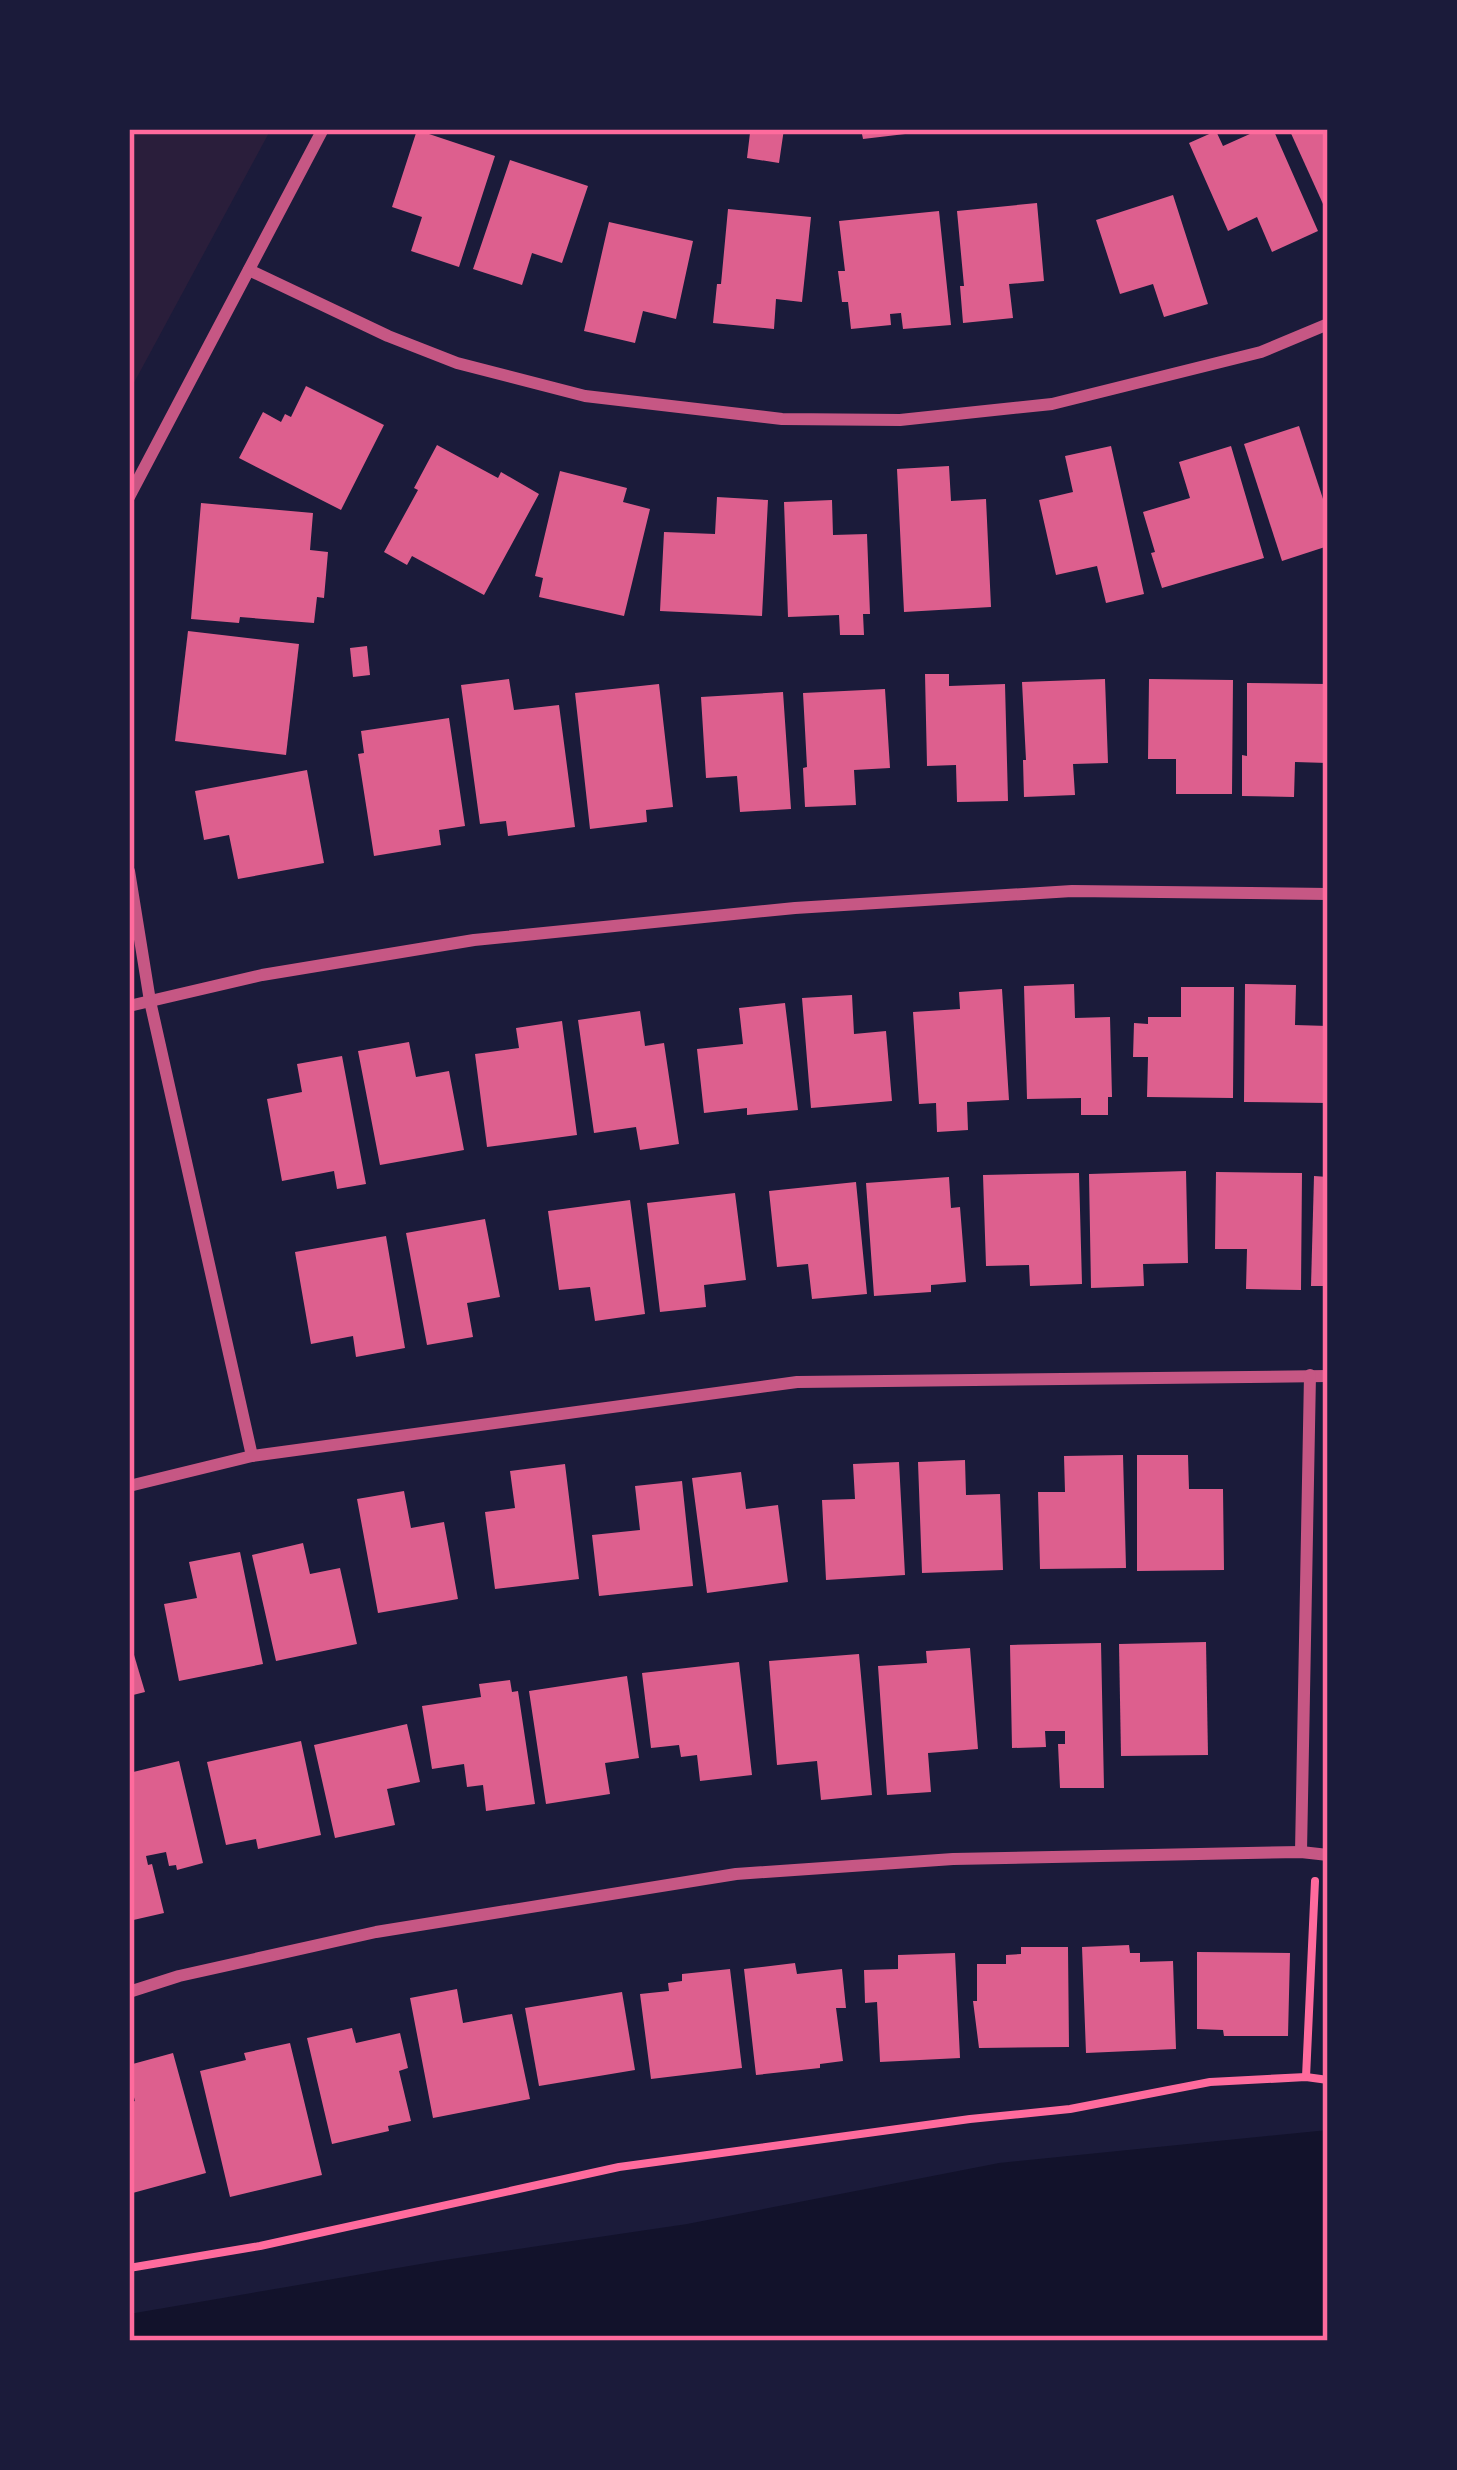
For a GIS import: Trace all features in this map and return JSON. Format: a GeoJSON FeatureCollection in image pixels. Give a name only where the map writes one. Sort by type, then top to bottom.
{"type":"FeatureCollection","features":[{"type":"Feature","properties":{"kind":"street"},"geometry":{"type":"LineString","coordinates":[[129,497],[322,129]]}},
{"type":"Feature","properties":{"kind":"street"},"geometry":{"type":"LineString","coordinates":[[249,270],[457,363],[585,396],[782,419],[900,420],[1052,404],[1261,352],[1328,324]]}},
{"type":"Feature","properties":{"kind":"street"},"geometry":{"type":"LineString","coordinates":[[129,871],[150,1001],[252,1456]]}},
{"type":"Feature","properties":{"kind":"street"},"geometry":{"type":"LineString","coordinates":[[129,1006],[262,976],[474,940],[795,908],[1072,891],[1328,894]]}},
{"type":"Feature","properties":{"kind":"street"},"geometry":{"type":"LineString","coordinates":[[1300,1852],[1310,1375]]}},
{"type":"Feature","properties":{"kind":"street"},"geometry":{"type":"LineString","coordinates":[[129,1486],[252,1456],[797,1382],[1328,1376]]}},
{"type":"Feature","properties":{"kind":"street"},"geometry":{"type":"LineString","coordinates":[[129,1992],[179,1976],[376,1932],[736,1874],[953,1859],[1322,1854]]}},
{"type":"Feature","properties":{"kind":"path"},"geometry":{"type":"LineString","coordinates":[[1306,2077],[1322,1854]]}},
{"type":"Feature","properties":{"kind":"path"},"geometry":{"type":"LineString","coordinates":[[129,2267],[260,2246],[619,2167],[1070,2109],[1210,2081],[1328,2080]]}},
{"type":"Feature","properties":{"kind":"shaded area"},"geometry":{"type":"Polygon","coordinates":[[[129,129],[271,129],[129,392],[129,129]]]}},
{"type":"Feature","properties":{"kind":"shaded area"},"geometry":{"type":"Polygon","coordinates":[[[1328,2130],[1328,2341],[129,2341],[129,2314],[687,2224],[999,2163],[1328,2130]]]}},
{"type":"Feature","properties":{"kind":"building"},"geometry":{"type":"Polygon","coordinates":[[[742,129],[784,129],[779,163],[747,158],[750,133],[742,129]]]}},
{"type":"Feature","properties":{"kind":"building"},"geometry":{"type":"Polygon","coordinates":[[[861,129],[921,129],[922,132],[863,139],[861,129]]]}},
{"type":"Feature","properties":{"kind":"building"},"geometry":{"type":"Polygon","coordinates":[[[1261,129],[1273,129],[1318,231],[1272,252],[1257,217],[1228,231],[1189,143],[1216,131],[1223,146],[1261,129]]]}},
{"type":"Feature","properties":{"kind":"building"},"geometry":{"type":"Polygon","coordinates":[[[1289,129],[1328,129],[1328,215],[1289,129]]]}},
{"type":"Feature","properties":{"kind":"building"},"geometry":{"type":"Polygon","coordinates":[[[417,130],[495,156],[459,267],[411,251],[422,217],[392,207],[417,130]]]}},
{"type":"Feature","properties":{"kind":"building"},"geometry":{"type":"Polygon","coordinates":[[[510,160],[588,186],[562,263],[532,253],[522,285],[473,269],[510,160]]]}},
{"type":"Feature","properties":{"kind":"building"},"geometry":{"type":"Polygon","coordinates":[[[1173,195],[1208,304],[1164,317],[1153,284],[1120,294],[1096,220],[1173,195]]]}},
{"type":"Feature","properties":{"kind":"building"},"geometry":{"type":"Polygon","coordinates":[[[1037,203],[1044,281],[1009,284],[1013,318],[963,323],[957,211],[1037,203]]]}},
{"type":"Feature","properties":{"kind":"building"},"geometry":{"type":"Polygon","coordinates":[[[728,209],[811,217],[802,302],[776,299],[774,329],[713,323],[728,209]]]}},
{"type":"Feature","properties":{"kind":"building"},"geometry":{"type":"Polygon","coordinates":[[[939,211],[951,325],[903,329],[901,313],[890,314],[891,325],[851,329],[838,271],[845,271],[839,221],[939,211]]]}},
{"type":"Feature","properties":{"kind":"building"},"geometry":{"type":"Polygon","coordinates":[[[609,222],[693,241],[676,319],[643,311],[635,343],[584,331],[609,222]]]}},
{"type":"Feature","properties":{"kind":"building"},"geometry":{"type":"Polygon","coordinates":[[[306,386],[384,425],[341,510],[239,458],[263,412],[281,422],[285,414],[291,417],[306,386]]]}},
{"type":"Feature","properties":{"kind":"building"},"geometry":{"type":"Polygon","coordinates":[[[1299,426],[1328,514],[1328,546],[1282,561],[1244,444],[1299,426]]]}},
{"type":"Feature","properties":{"kind":"building"},"geometry":{"type":"Polygon","coordinates":[[[437,445],[539,494],[484,595],[412,556],[407,565],[384,552],[437,445]]]}},
{"type":"Feature","properties":{"kind":"building"},"geometry":{"type":"Polygon","coordinates":[[[1111,446],[1144,594],[1106,603],[1097,566],[1056,575],[1039,500],[1073,492],[1065,456],[1111,446]]]}},
{"type":"Feature","properties":{"kind":"building"},"geometry":{"type":"Polygon","coordinates":[[[1231,446],[1264,558],[1162,588],[1143,512],[1190,498],[1179,462],[1231,446]]]}},
{"type":"Feature","properties":{"kind":"building"},"geometry":{"type":"Polygon","coordinates":[[[949,466],[951,501],[986,499],[991,607],[904,612],[897,469],[949,466]]]}},
{"type":"Feature","properties":{"kind":"building"},"geometry":{"type":"Polygon","coordinates":[[[560,471],[627,488],[623,502],[650,509],[624,616],[539,597],[543,578],[535,576],[560,471]]]}},
{"type":"Feature","properties":{"kind":"building"},"geometry":{"type":"Polygon","coordinates":[[[717,497],[768,500],[762,616],[660,611],[664,532],[715,534],[717,497]]]}},
{"type":"Feature","properties":{"kind":"building"},"geometry":{"type":"Polygon","coordinates":[[[832,500],[833,535],[867,534],[870,614],[863,614],[864,635],[840,635],[839,615],[788,617],[784,502],[832,500]]]}},
{"type":"Feature","properties":{"kind":"building"},"geometry":{"type":"Polygon","coordinates":[[[201,503],[313,513],[310,550],[328,552],[324,598],[317,597],[314,623],[191,619],[201,503]]]}},
{"type":"Feature","properties":{"kind":"building"},"geometry":{"type":"Polygon","coordinates":[[[188,631],[299,644],[286,755],[175,741],[188,631]]]}},
{"type":"Feature","properties":{"kind":"building"},"geometry":{"type":"Polygon","coordinates":[[[367,646],[370,675],[353,677],[350,648],[367,646]]]}},
{"type":"Feature","properties":{"kind":"building"},"geometry":{"type":"Polygon","coordinates":[[[925,674],[949,674],[949,686],[1005,684],[1008,801],[957,802],[956,765],[927,766],[925,674]]]}},
{"type":"Feature","properties":{"kind":"building"},"geometry":{"type":"Polygon","coordinates":[[[509,679],[514,710],[559,705],[575,827],[508,836],[506,821],[480,824],[461,685],[509,679]]]}},
{"type":"Feature","properties":{"kind":"building"},"geometry":{"type":"Polygon","coordinates":[[[1105,679],[1108,763],[1073,764],[1075,795],[1024,797],[1022,682],[1105,679]]]}},
{"type":"Feature","properties":{"kind":"building"},"geometry":{"type":"Polygon","coordinates":[[[1149,679],[1233,680],[1232,794],[1176,794],[1176,759],[1148,759],[1149,679]]]}},
{"type":"Feature","properties":{"kind":"building"},"geometry":{"type":"Polygon","coordinates":[[[1247,683],[1327,684],[1327,763],[1295,762],[1294,797],[1242,796],[1247,683]]]}},
{"type":"Feature","properties":{"kind":"building"},"geometry":{"type":"Polygon","coordinates":[[[659,684],[673,807],[646,810],[647,822],[590,829],[575,693],[659,684]]]}},
{"type":"Feature","properties":{"kind":"building"},"geometry":{"type":"Polygon","coordinates":[[[885,689],[890,768],[854,770],[856,805],[805,807],[803,693],[885,689]]]}},
{"type":"Feature","properties":{"kind":"building"},"geometry":{"type":"Polygon","coordinates":[[[783,692],[791,809],[740,812],[737,776],[706,778],[701,697],[783,692]]]}},
{"type":"Feature","properties":{"kind":"building"},"geometry":{"type":"Polygon","coordinates":[[[449,718],[465,826],[439,830],[441,845],[374,856],[358,754],[364,753],[361,731],[449,718]]]}},
{"type":"Feature","properties":{"kind":"building"},"geometry":{"type":"Polygon","coordinates":[[[307,770],[324,863],[238,879],[229,835],[204,840],[195,791],[307,770]]]}},
{"type":"Feature","properties":{"kind":"building"},"geometry":{"type":"Polygon","coordinates":[[[1074,984],[1075,1018],[1110,1017],[1112,1097],[1108,1097],[1108,1115],[1081,1115],[1081,1098],[1027,1099],[1024,986],[1074,984]]]}},
{"type":"Feature","properties":{"kind":"building"},"geometry":{"type":"Polygon","coordinates":[[[1245,984],[1296,985],[1295,1025],[1328,1026],[1328,1103],[1244,1102],[1245,984]]]}},
{"type":"Feature","properties":{"kind":"building"},"geometry":{"type":"Polygon","coordinates":[[[1181,987],[1234,987],[1233,1098],[1147,1097],[1148,1057],[1133,1057],[1134,1023],[1148,1024],[1148,1017],[1181,1017],[1181,987]]]}},
{"type":"Feature","properties":{"kind":"building"},"geometry":{"type":"Polygon","coordinates":[[[1002,989],[1009,1100],[967,1102],[968,1130],[937,1132],[936,1103],[919,1104],[913,1012],[960,1009],[959,992],[1002,989]]]}},
{"type":"Feature","properties":{"kind":"building"},"geometry":{"type":"Polygon","coordinates":[[[852,995],[854,1034],[886,1031],[892,1101],[811,1108],[802,998],[852,995]]]}},
{"type":"Feature","properties":{"kind":"building"},"geometry":{"type":"Polygon","coordinates":[[[785,1003],[798,1110],[747,1115],[747,1108],[704,1113],[697,1049],[743,1044],[739,1008],[785,1003]]]}},
{"type":"Feature","properties":{"kind":"building"},"geometry":{"type":"Polygon","coordinates":[[[640,1011],[645,1046],[664,1043],[679,1144],[640,1150],[636,1127],[594,1133],[578,1020],[640,1011]]]}},
{"type":"Feature","properties":{"kind":"building"},"geometry":{"type":"Polygon","coordinates":[[[562,1021],[577,1135],[487,1147],[475,1054],[519,1048],[516,1028],[562,1021]]]}},
{"type":"Feature","properties":{"kind":"building"},"geometry":{"type":"Polygon","coordinates":[[[409,1042],[416,1077],[449,1071],[464,1150],[380,1165],[358,1051],[409,1042]]]}},
{"type":"Feature","properties":{"kind":"building"},"geometry":{"type":"Polygon","coordinates":[[[342,1056],[366,1184],[337,1189],[334,1171],[282,1181],[267,1099],[302,1092],[297,1064],[342,1056]]]}},
{"type":"Feature","properties":{"kind":"building"},"geometry":{"type":"Polygon","coordinates":[[[1186,1171],[1188,1263],[1143,1264],[1144,1286],[1091,1288],[1089,1174],[1186,1171]]]}},
{"type":"Feature","properties":{"kind":"building"},"geometry":{"type":"Polygon","coordinates":[[[1216,1172],[1302,1173],[1301,1290],[1246,1289],[1247,1249],[1215,1249],[1216,1172]]]}},
{"type":"Feature","properties":{"kind":"building"},"geometry":{"type":"Polygon","coordinates":[[[1079,1173],[1082,1284],[1030,1286],[1029,1265],[986,1266],[983,1175],[1079,1173]]]}},
{"type":"Feature","properties":{"kind":"building"},"geometry":{"type":"Polygon","coordinates":[[[1314,1176],[1328,1177],[1328,1286],[1311,1286],[1314,1176]]]}},
{"type":"Feature","properties":{"kind":"building"},"geometry":{"type":"Polygon","coordinates":[[[949,1177],[951,1208],[960,1207],[966,1282],[931,1285],[931,1292],[874,1296],[866,1183],[949,1177]]]}},
{"type":"Feature","properties":{"kind":"building"},"geometry":{"type":"Polygon","coordinates":[[[856,1182],[867,1294],[812,1299],[808,1264],[777,1267],[769,1191],[856,1182]]]}},
{"type":"Feature","properties":{"kind":"building"},"geometry":{"type":"Polygon","coordinates":[[[735,1193],[746,1280],[704,1285],[706,1307],[660,1312],[647,1203],[735,1193]]]}},
{"type":"Feature","properties":{"kind":"building"},"geometry":{"type":"Polygon","coordinates":[[[630,1200],[645,1314],[595,1321],[590,1287],[559,1290],[548,1211],[630,1200]]]}},
{"type":"Feature","properties":{"kind":"building"},"geometry":{"type":"Polygon","coordinates":[[[485,1219],[500,1297],[467,1303],[473,1337],[427,1345],[406,1233],[485,1219]]]}},
{"type":"Feature","properties":{"kind":"building"},"geometry":{"type":"Polygon","coordinates":[[[386,1236],[405,1348],[356,1357],[353,1336],[311,1344],[295,1252],[386,1236]]]}},
{"type":"Feature","properties":{"kind":"building"},"geometry":{"type":"Polygon","coordinates":[[[1123,1455],[1126,1568],[1040,1569],[1038,1492],[1065,1492],[1064,1456],[1123,1455]]]}},
{"type":"Feature","properties":{"kind":"building"},"geometry":{"type":"Polygon","coordinates":[[[1137,1455],[1188,1455],[1189,1489],[1223,1489],[1224,1570],[1137,1571],[1137,1455]]]}},
{"type":"Feature","properties":{"kind":"building"},"geometry":{"type":"Polygon","coordinates":[[[965,1460],[966,1495],[1000,1494],[1003,1570],[922,1573],[918,1462],[965,1460]]]}},
{"type":"Feature","properties":{"kind":"building"},"geometry":{"type":"Polygon","coordinates":[[[899,1462],[905,1575],[826,1580],[822,1500],[855,1499],[853,1464],[899,1462]]]}},
{"type":"Feature","properties":{"kind":"building"},"geometry":{"type":"Polygon","coordinates":[[[565,1464],[579,1579],[495,1589],[485,1512],[515,1508],[510,1471],[565,1464]]]}},
{"type":"Feature","properties":{"kind":"building"},"geometry":{"type":"Polygon","coordinates":[[[741,1472],[746,1509],[778,1505],[788,1582],[707,1593],[692,1478],[741,1472]]]}},
{"type":"Feature","properties":{"kind":"building"},"geometry":{"type":"Polygon","coordinates":[[[682,1481],[693,1586],[599,1596],[592,1535],[640,1530],[635,1486],[682,1481]]]}},
{"type":"Feature","properties":{"kind":"building"},"geometry":{"type":"Polygon","coordinates":[[[404,1491],[411,1528],[444,1522],[458,1599],[378,1613],[357,1499],[404,1491]]]}},
{"type":"Feature","properties":{"kind":"building"},"geometry":{"type":"Polygon","coordinates":[[[303,1543],[310,1574],[340,1568],[357,1644],[276,1661],[252,1555],[303,1543]]]}},
{"type":"Feature","properties":{"kind":"building"},"geometry":{"type":"Polygon","coordinates":[[[240,1552],[263,1664],[179,1681],[164,1604],[197,1598],[189,1562],[240,1552]]]}},
{"type":"Feature","properties":{"kind":"building"},"geometry":{"type":"Polygon","coordinates":[[[129,1638],[145,1692],[129,1696],[129,1638]]]}},
{"type":"Feature","properties":{"kind":"building"},"geometry":{"type":"Polygon","coordinates":[[[1206,1642],[1208,1755],[1121,1756],[1119,1644],[1206,1642]]]}},
{"type":"Feature","properties":{"kind":"building"},"geometry":{"type":"Polygon","coordinates":[[[1101,1643],[1104,1788],[1060,1788],[1058,1744],[1065,1744],[1065,1731],[1045,1731],[1046,1747],[1012,1748],[1010,1645],[1101,1643]]]}},
{"type":"Feature","properties":{"kind":"building"},"geometry":{"type":"Polygon","coordinates":[[[970,1648],[978,1749],[928,1753],[931,1792],[887,1795],[878,1666],[927,1663],[926,1651],[970,1648]]]}},
{"type":"Feature","properties":{"kind":"building"},"geometry":{"type":"Polygon","coordinates":[[[859,1654],[872,1795],[821,1800],[817,1761],[777,1765],[769,1661],[859,1654]]]}},
{"type":"Feature","properties":{"kind":"building"},"geometry":{"type":"Polygon","coordinates":[[[739,1662],[752,1775],[700,1781],[697,1755],[681,1757],[679,1745],[651,1748],[642,1673],[739,1662]]]}},
{"type":"Feature","properties":{"kind":"building"},"geometry":{"type":"Polygon","coordinates":[[[627,1676],[639,1758],[605,1763],[610,1794],[546,1804],[529,1691],[627,1676]]]}},
{"type":"Feature","properties":{"kind":"building"},"geometry":{"type":"Polygon","coordinates":[[[510,1680],[512,1692],[518,1691],[535,1804],[486,1811],[483,1785],[467,1787],[464,1764],[432,1769],[422,1706],[481,1697],[479,1684],[510,1680]]]}},
{"type":"Feature","properties":{"kind":"building"},"geometry":{"type":"Polygon","coordinates":[[[407,1724],[420,1782],[387,1789],[395,1825],[335,1838],[314,1745],[407,1724]]]}},
{"type":"Feature","properties":{"kind":"building"},"geometry":{"type":"Polygon","coordinates":[[[301,1741],[321,1835],[258,1849],[256,1839],[226,1845],[207,1762],[301,1741]]]}},
{"type":"Feature","properties":{"kind":"building"},"geometry":{"type":"Polygon","coordinates":[[[179,1761],[203,1863],[177,1870],[176,1865],[169,1866],[166,1852],[146,1856],[164,1913],[129,1921],[129,1773],[179,1761]]]}},
{"type":"Feature","properties":{"kind":"building"},"geometry":{"type":"Polygon","coordinates":[[[1129,1945],[1130,1953],[1140,1953],[1140,1962],[1173,1961],[1176,2049],[1086,2053],[1082,1947],[1129,1945]]]}},
{"type":"Feature","properties":{"kind":"building"},"geometry":{"type":"Polygon","coordinates":[[[1021,1947],[1068,1947],[1069,2047],[979,2048],[973,2001],[977,2001],[977,1964],[1006,1964],[1006,1955],[1021,1954],[1021,1947]]]}},
{"type":"Feature","properties":{"kind":"building"},"geometry":{"type":"Polygon","coordinates":[[[1197,1952],[1290,1953],[1288,2036],[1224,2036],[1223,2030],[1197,2029],[1197,1952]]]}},
{"type":"Feature","properties":{"kind":"building"},"geometry":{"type":"Polygon","coordinates":[[[955,1953],[960,2058],[880,2062],[877,2002],[865,2003],[864,1970],[898,1969],[898,1955],[955,1953]]]}},
{"type":"Feature","properties":{"kind":"building"},"geometry":{"type":"Polygon","coordinates":[[[795,1963],[797,1974],[842,1969],[846,2008],[836,2008],[843,2061],[756,2075],[744,1969],[795,1963]]]}},
{"type":"Feature","properties":{"kind":"building"},"geometry":{"type":"Polygon","coordinates":[[[730,1969],[742,2068],[651,2079],[640,1994],[669,1991],[668,1983],[682,1981],[682,1974],[730,1969]]]}},
{"type":"Feature","properties":{"kind":"building"},"geometry":{"type":"Polygon","coordinates":[[[457,1989],[463,2023],[512,2014],[530,2099],[433,2118],[410,1998],[457,1989]]]}},
{"type":"Feature","properties":{"kind":"building"},"geometry":{"type":"Polygon","coordinates":[[[622,1992],[635,2070],[539,2086],[525,2008],[622,1992]]]}},
{"type":"Feature","properties":{"kind":"building"},"geometry":{"type":"Polygon","coordinates":[[[352,2028],[356,2043],[400,2033],[408,2068],[399,2071],[411,2121],[332,2144],[307,2038],[352,2028]]]}},
{"type":"Feature","properties":{"kind":"building"},"geometry":{"type":"Polygon","coordinates":[[[290,2043],[322,2175],[230,2197],[200,2071],[246,2060],[244,2053],[290,2043]]]}},
{"type":"Feature","properties":{"kind":"building"},"geometry":{"type":"Polygon","coordinates":[[[173,2053],[206,2173],[129,2194],[129,2103],[135,2101],[129,2065],[173,2053]]]}}]}
